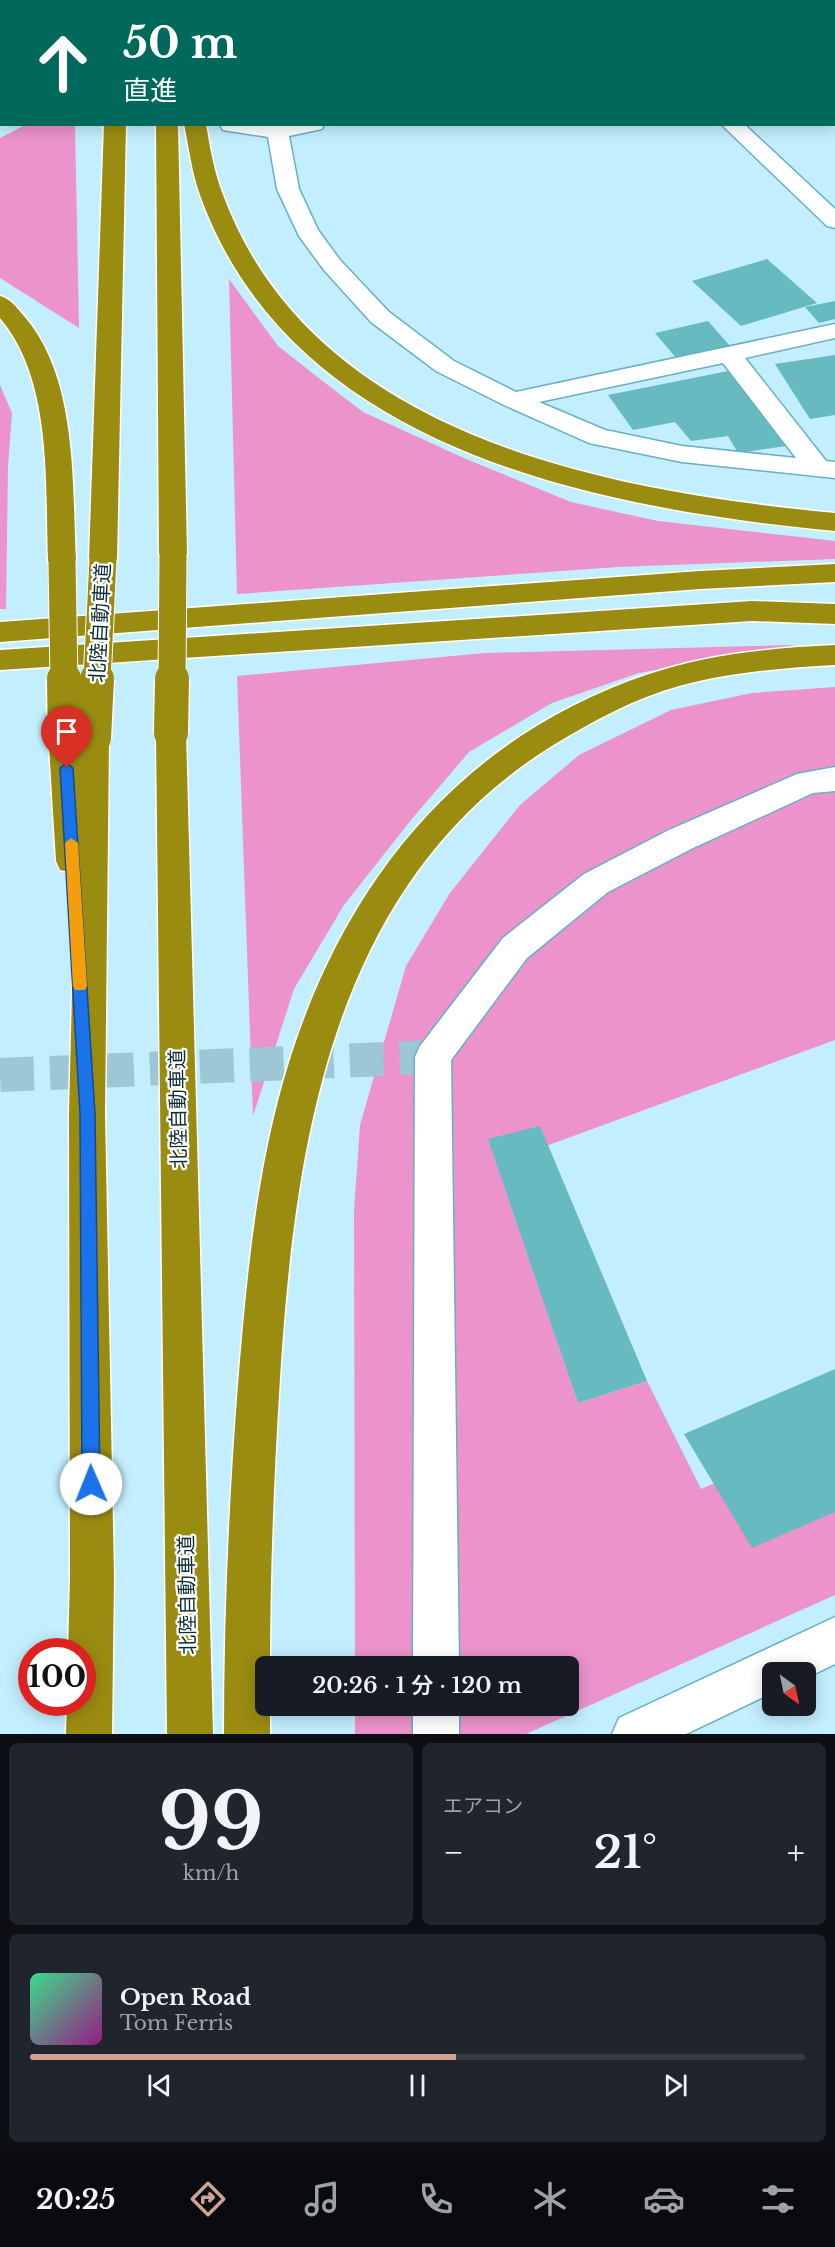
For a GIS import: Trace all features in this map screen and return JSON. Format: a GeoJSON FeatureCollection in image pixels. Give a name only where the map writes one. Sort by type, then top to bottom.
{"type":"FeatureCollection","features":[{"type":"Feature","properties":{"kind":"highway","name":"北陸自動車道"},"geometry":{"type":"LineString","coordinates":[[80,741],[103,560],[115,126]]}},
{"type":"Feature","properties":{"kind":"highway","name":"北陸自動車道"},"geometry":{"type":"LineString","coordinates":[[167,126],[173,554],[171,734],[190,1734]]}},
{"type":"Feature","properties":{"kind":"highway"},"geometry":{"type":"LineString","coordinates":[[195,126],[202,163],[214,202],[249,268],[297,329],[328,360],[368,388],[411,414],[459,438],[512,460],[575,479],[698,507],[835,522]]}},
{"type":"Feature","properties":{"kind":"highway"},"geometry":{"type":"LineString","coordinates":[[0,303],[27,338],[37,356],[47,386],[54,427],[62,561],[80,741],[92,1577],[89,1734]]}},
{"type":"Feature","properties":{"kind":"highway"},"geometry":{"type":"LineString","coordinates":[[0,632],[700,580],[835,573]]}},
{"type":"Feature","properties":{"kind":"highway"},"geometry":{"type":"LineString","coordinates":[[0,660],[752,611],[835,614]]}},
{"type":"Feature","properties":{"kind":"highway"},"geometry":{"type":"LineString","coordinates":[[247,1734],[252,1486],[273,1225],[289,1131],[312,1047],[339,978],[369,916],[435,824],[472,786],[513,753],[557,726],[605,702],[658,682],[714,668],[775,658],[835,655]]}},
{"type":"Feature","properties":{"kind":"street"},"geometry":{"type":"LineString","coordinates":[[254,126],[276,128],[295,126]]}},
{"type":"Feature","properties":{"kind":"street"},"geometry":{"type":"LineString","coordinates":[[733,126],[835,221]]}},
{"type":"Feature","properties":{"kind":"street"},"geometry":{"type":"LineString","coordinates":[[276,128],[288,189],[307,231],[332,265],[380,317],[445,366],[513,400],[598,437],[682,454],[827,469]]}},
{"type":"Feature","properties":{"kind":"street"},"geometry":{"type":"LineString","coordinates":[[513,400],[835,331]]}},
{"type":"Feature","properties":{"kind":"street"},"geometry":{"type":"LineString","coordinates":[[729,354],[827,469]]}},
{"type":"Feature","properties":{"kind":"street"},"geometry":{"type":"LineString","coordinates":[[436,1656],[432,1057],[515,948],[596,883],[681,839],[808,782],[835,780]]}},
{"type":"Feature","properties":{"kind":"street"},"geometry":{"type":"LineString","coordinates":[[635,1734],[835,1640]]}},
{"type":"Feature","properties":{"kind":"street"},"geometry":{"type":"LineString","coordinates":[[436,1716],[436,1734]]}},
{"type":"Feature","properties":{"kind":"shaded area"},"geometry":{"type":"Polygon","coordinates":[[[23,126],[75,126],[79,328],[0,278],[0,138],[23,126]]]}},
{"type":"Feature","properties":{"kind":"shaded area"},"geometry":{"type":"Polygon","coordinates":[[[229,279],[278,346],[363,412],[466,459],[571,502],[658,521],[835,541],[835,559],[618,567],[237,594],[229,279]]]}},
{"type":"Feature","properties":{"kind":"shaded area"},"geometry":{"type":"Polygon","coordinates":[[[0,385],[12,413],[8,466],[6,609],[0,609],[0,385]]]}},
{"type":"Feature","properties":{"kind":"shaded area"},"geometry":{"type":"Polygon","coordinates":[[[795,645],[639,673],[552,703],[469,752],[411,820],[344,905],[294,989],[253,1116],[237,676],[485,653],[795,645]]]}},
{"type":"Feature","properties":{"kind":"shaded area"},"geometry":{"type":"Polygon","coordinates":[[[835,687],[835,1040],[497,1164],[578,1403],[647,1381],[701,1489],[835,1431],[835,1595],[579,1710],[579,1656],[355,1656],[354,1211],[360,1125],[406,966],[450,893],[520,805],[579,755],[671,710],[752,693],[835,687]]]}},
{"type":"Feature","properties":{"kind":"shaded area"},"geometry":{"type":"Polygon","coordinates":[[[355,1716],[566,1716],[526,1734],[355,1734],[355,1716]]]}},
{"type":"Feature","properties":{"kind":"building"},"geometry":{"type":"Polygon","coordinates":[[[767,259],[817,303],[741,326],[692,281],[767,259]]]}},
{"type":"Feature","properties":{"kind":"building"},"geometry":{"type":"Polygon","coordinates":[[[835,301],[835,319],[819,323],[805,307],[835,301]]]}},
{"type":"Feature","properties":{"kind":"building"},"geometry":{"type":"Polygon","coordinates":[[[708,321],[730,346],[677,359],[655,333],[708,321]]]}},
{"type":"Feature","properties":{"kind":"building"},"geometry":{"type":"Polygon","coordinates":[[[835,355],[835,415],[810,419],[775,364],[835,355]]]}},
{"type":"Feature","properties":{"kind":"building"},"geometry":{"type":"Polygon","coordinates":[[[733,370],[786,446],[738,453],[728,436],[691,441],[675,422],[633,430],[608,395],[733,370]]]}},
{"type":"Feature","properties":{"kind":"building"},"geometry":{"type":"Polygon","coordinates":[[[540,1126],[647,1381],[578,1403],[488,1139],[540,1126]]]}},
{"type":"Feature","properties":{"kind":"building"},"geometry":{"type":"Polygon","coordinates":[[[835,1369],[835,1512],[752,1548],[684,1434],[835,1369]]]}},
{"type":"Feature","properties":{"kind":"tunnel"},"geometry":{"type":"LineString","coordinates":[[0,1075],[433,1057]]}},
{"type":"Feature","properties":{"kind":"slow traffic"},"geometry":{"type":"LineString","coordinates":[[71,843],[80,986]]}},
{"type":"Feature","properties":{"kind":"route"},"geometry":{"type":"LineString","coordinates":[[67,768],[87,1114],[91,1484]]}}]}
